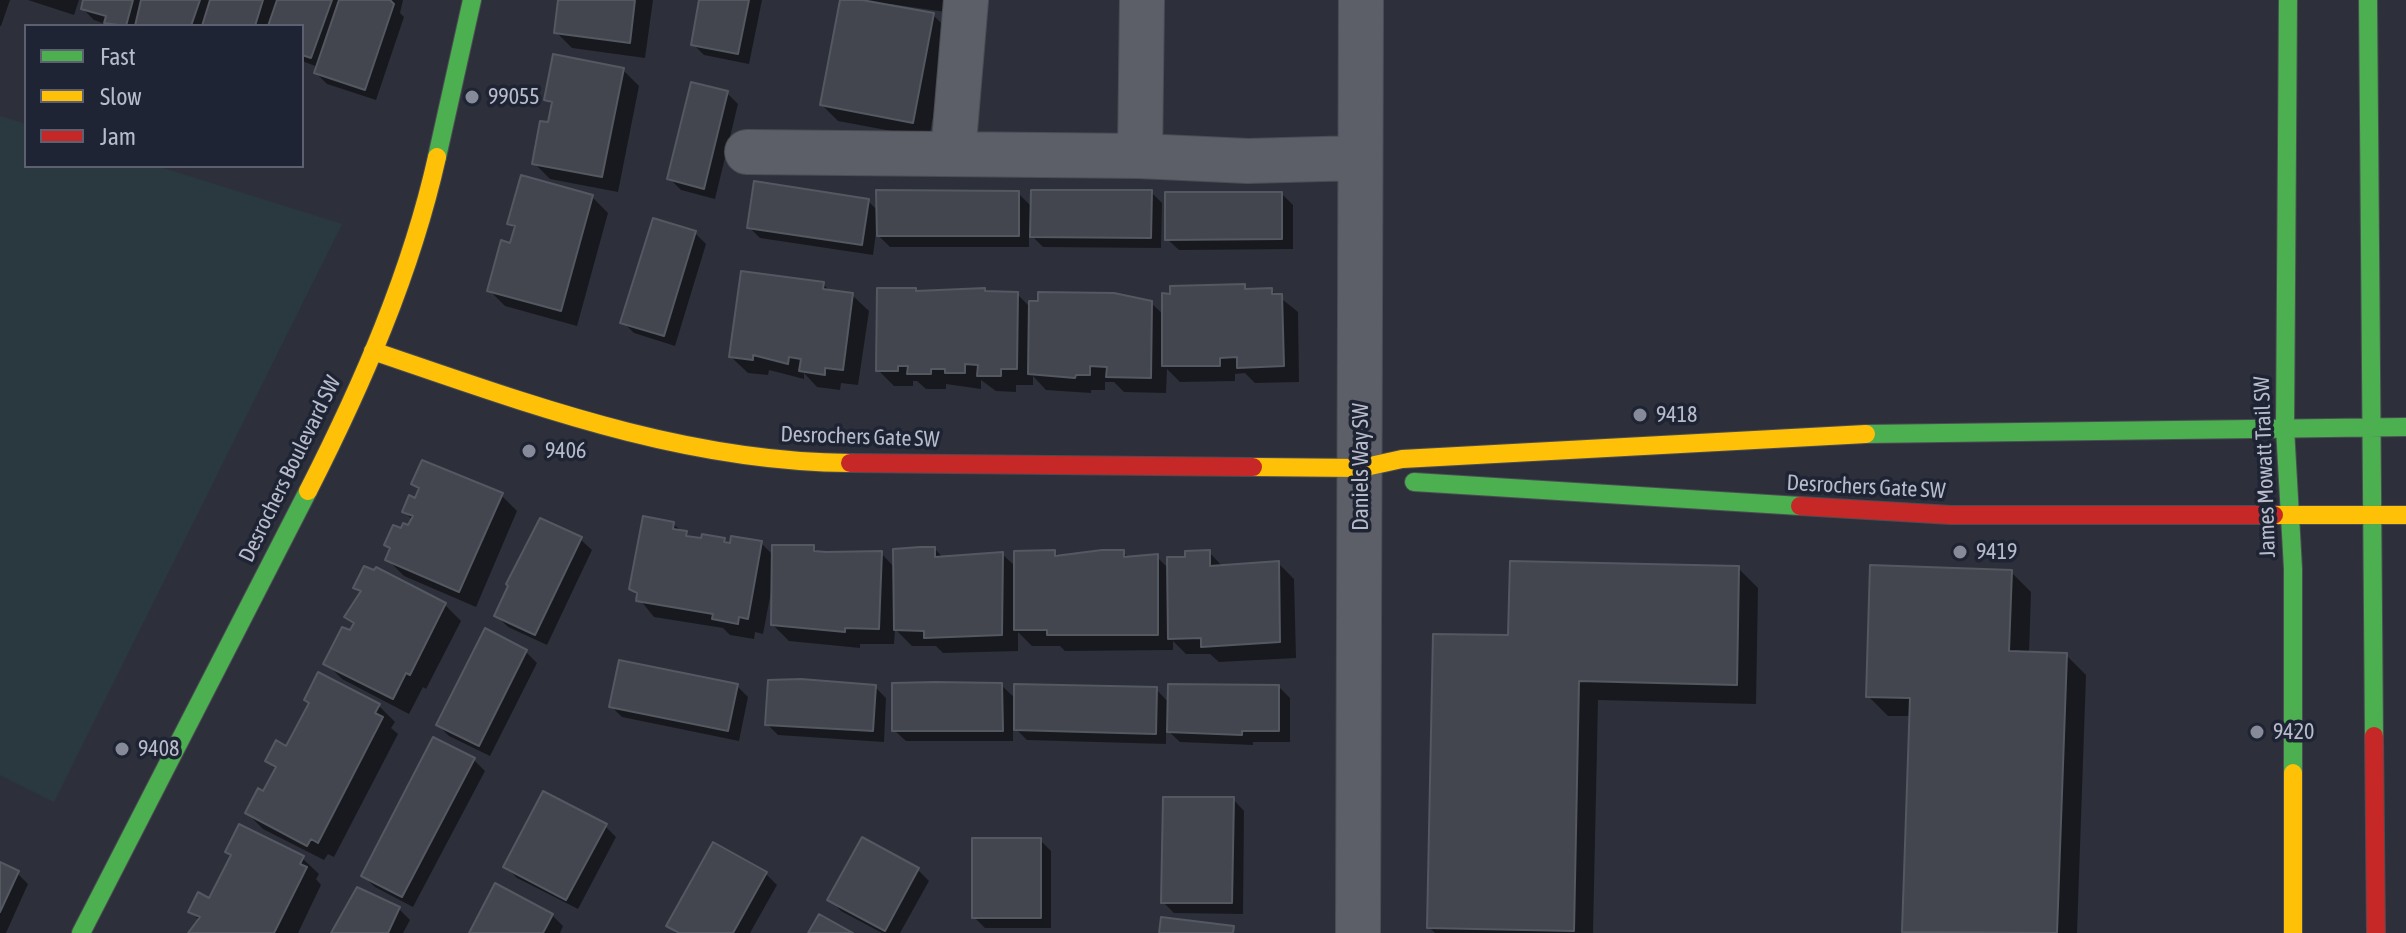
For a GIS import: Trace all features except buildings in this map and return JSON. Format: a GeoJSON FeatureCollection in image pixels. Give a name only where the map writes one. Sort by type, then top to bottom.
{"type":"FeatureCollection","features":[{"type":"Feature","properties":{"kind":"street","name":"Desrochers Boulevard SW"},"geometry":{"type":"LineString","coordinates":[[81,933],[326,456],[373,351],[423,218],[472,0]]}},
{"type":"Feature","properties":{"kind":"street"},"geometry":{"type":"LineString","coordinates":[[953,154],[966,0]]}},
{"type":"Feature","properties":{"kind":"street"},"geometry":{"type":"LineString","coordinates":[[1140,156],[1142,0]]}},
{"type":"Feature","properties":{"kind":"street","name":"Daniels Way SW"},"geometry":{"type":"LineString","coordinates":[[1358,933],[1361,0]]}},
{"type":"Feature","properties":{"kind":"street","name":"James Mowatt Trail SW"},"geometry":{"type":"LineString","coordinates":[[2288,0],[2285,428],[2287,515],[2293,569],[2293,933]]}},
{"type":"Feature","properties":{"kind":"street"},"geometry":{"type":"LineString","coordinates":[[2368,0],[2376,933]]}},
{"type":"Feature","properties":{"kind":"street"},"geometry":{"type":"LineString","coordinates":[[747,152],[1140,156],[1248,161],[1359,158]]}},
{"type":"Feature","properties":{"kind":"street","name":"Desrochers Gate SW"},"geometry":{"type":"LineString","coordinates":[[373,351],[584,422],[656,441],[747,456],[837,463],[1361,468],[1402,459],[1903,431],[2406,427]]}},
{"type":"Feature","properties":{"kind":"street","name":"Desrochers Gate SW"},"geometry":{"type":"LineString","coordinates":[[1361,468],[1403,481],[1936,515],[2406,515]]}},
{"type":"Feature","properties":{"kind":"shaded area"},"geometry":{"type":"Polygon","coordinates":[[[0,116],[24,123],[24,168],[163,168],[342,224],[54,802],[0,775],[0,116]]]}},
{"type":"Feature","properties":{"kind":"traffic: fast"},"geometry":{"type":"LineString","coordinates":[[437,157],[472,0]]}},
{"type":"Feature","properties":{"kind":"traffic: fast"},"geometry":{"type":"LineString","coordinates":[[2288,0],[2285,428],[2293,569],[2293,773]]}},
{"type":"Feature","properties":{"kind":"traffic: fast"},"geometry":{"type":"LineString","coordinates":[[2368,0],[2374,736]]}},
{"type":"Feature","properties":{"kind":"traffic: fast"},"geometry":{"type":"LineString","coordinates":[[1866,434],[2406,427]]}},
{"type":"Feature","properties":{"kind":"traffic: fast"},"geometry":{"type":"LineString","coordinates":[[1414,482],[1800,506]]}},
{"type":"Feature","properties":{"kind":"traffic: fast"},"geometry":{"type":"LineString","coordinates":[[81,933],[308,491]]}},
{"type":"Feature","properties":{"kind":"traffic: slow"},"geometry":{"type":"LineString","coordinates":[[308,491],[383,328],[413,243],[437,157]]}},
{"type":"Feature","properties":{"kind":"traffic: slow"},"geometry":{"type":"LineString","coordinates":[[373,351],[548,409],[667,441],[727,453],[850,463]]}},
{"type":"Feature","properties":{"kind":"traffic: slow"},"geometry":{"type":"LineString","coordinates":[[1253,467],[1361,468],[1402,459],[1866,434]]}},
{"type":"Feature","properties":{"kind":"traffic: slow"},"geometry":{"type":"LineString","coordinates":[[2274,515],[2406,515]]}},
{"type":"Feature","properties":{"kind":"traffic: slow"},"geometry":{"type":"LineString","coordinates":[[2293,773],[2293,933]]}},
{"type":"Feature","properties":{"kind":"traffic: jam"},"geometry":{"type":"LineString","coordinates":[[850,463],[1253,467]]}},
{"type":"Feature","properties":{"kind":"traffic: jam"},"geometry":{"type":"LineString","coordinates":[[1800,506],[1951,515],[2274,515]]}},
{"type":"Feature","properties":{"kind":"traffic: jam"},"geometry":{"type":"LineString","coordinates":[[2374,736],[2376,933]]}},
{"type":"Feature","properties":{"kind":"place","name":"99055"},"geometry":{"type":"Point","coordinates":[472,97]}},
{"type":"Feature","properties":{"kind":"place","name":"9418"},"geometry":{"type":"Point","coordinates":[1640,415]}},
{"type":"Feature","properties":{"kind":"place","name":"9406"},"geometry":{"type":"Point","coordinates":[529,451]}},
{"type":"Feature","properties":{"kind":"place","name":"9419"},"geometry":{"type":"Point","coordinates":[1960,552]}},
{"type":"Feature","properties":{"kind":"place","name":"9420"},"geometry":{"type":"Point","coordinates":[2257,732]}},
{"type":"Feature","properties":{"kind":"place","name":"9408"},"geometry":{"type":"Point","coordinates":[122,749]}}]}
